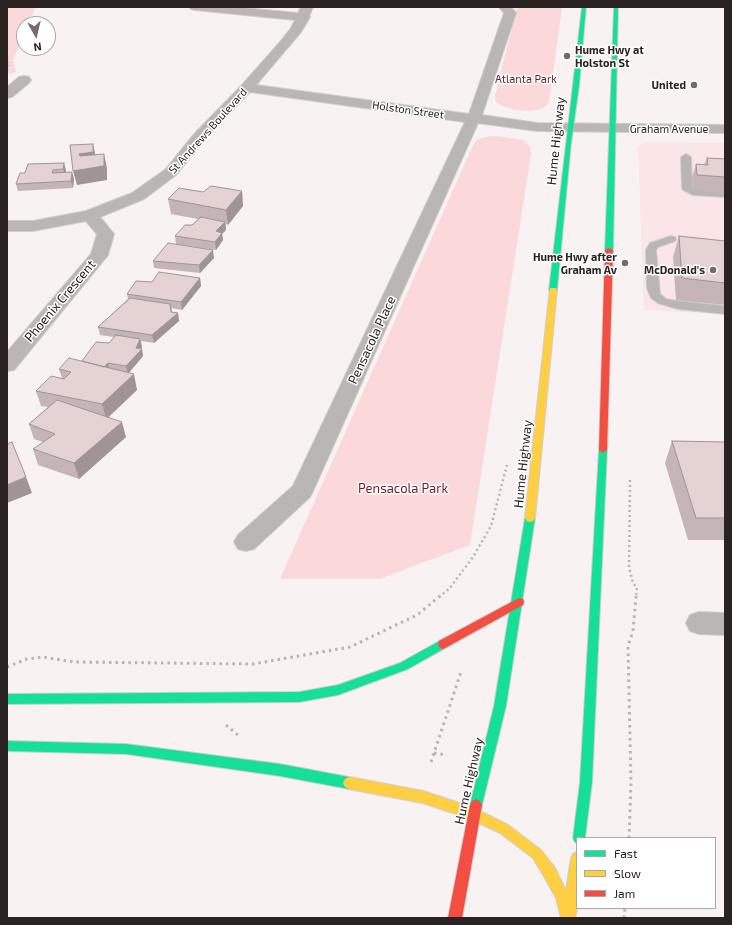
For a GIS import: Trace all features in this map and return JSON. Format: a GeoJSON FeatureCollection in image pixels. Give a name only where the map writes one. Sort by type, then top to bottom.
{"type":"FeatureCollection","features":[{"type":"Feature","properties":{"kind":"highway","name":"Hume Highway"},"geometry":{"type":"LineString","coordinates":[[455,918],[474,814],[500,706],[529,531],[584,7]]}},
{"type":"Feature","properties":{"kind":"highway"},"geometry":{"type":"LineString","coordinates":[[579,837],[586,782],[603,459],[616,7]]}},
{"type":"Feature","properties":{"kind":"highway"},"geometry":{"type":"LineString","coordinates":[[7,699],[299,697],[338,690],[404,666],[518,602]]}},
{"type":"Feature","properties":{"kind":"highway"},"geometry":{"type":"LineString","coordinates":[[7,746],[126,750],[280,770],[424,796],[474,814],[504,829],[523,842],[537,854],[550,873],[562,896],[569,918]]}},
{"type":"Feature","properties":{"kind":"highway"},"geometry":{"type":"LineString","coordinates":[[569,918],[576,866]]}},
{"type":"Feature","properties":{"kind":"street"},"geometry":{"type":"LineString","coordinates":[[195,7],[305,12]]}},
{"type":"Feature","properties":{"kind":"street","name":"Pensacola Place"},"geometry":{"type":"LineString","coordinates":[[246,542],[302,491],[473,119],[510,13],[505,7]]}},
{"type":"Feature","properties":{"kind":"street","name":"St Andrews Boulevard"},"geometry":{"type":"LineString","coordinates":[[7,226],[33,226],[90,215],[138,196],[171,172],[200,136],[247,88],[284,45],[305,12]]}},
{"type":"Feature","properties":{"kind":"street"},"geometry":{"type":"LineString","coordinates":[[7,94],[24,80]]}},
{"type":"Feature","properties":{"kind":"street","name":"Holston Street"},"geometry":{"type":"LineString","coordinates":[[247,88],[537,128],[570,129]]}},
{"type":"Feature","properties":{"kind":"street","name":"Graham Avenue"},"geometry":{"type":"LineString","coordinates":[[570,129],[725,129]]}},
{"type":"Feature","properties":{"kind":"street","name":"Phoenix Crescent"},"geometry":{"type":"LineString","coordinates":[[7,365],[99,255],[106,234],[90,215]]}},
{"type":"Feature","properties":{"kind":"street"},"geometry":{"type":"LineString","coordinates":[[699,623],[725,624]]}},
{"type":"Feature","properties":{"kind":"lane"},"geometry":{"type":"LineString","coordinates":[[686,157],[687,188],[693,192],[725,194]]}},
{"type":"Feature","properties":{"kind":"lane"},"geometry":{"type":"LineString","coordinates":[[671,239],[654,245],[651,250],[653,288],[655,296],[662,301],[678,305],[725,310]]}},
{"type":"Feature","properties":{"kind":"path"},"geometry":{"type":"LineString","coordinates":[[7,667],[27,659],[43,657],[74,662],[253,664],[350,647],[417,615],[449,589],[474,557],[491,526],[508,462]]}},
{"type":"Feature","properties":{"kind":"path"},"geometry":{"type":"LineString","coordinates":[[629,837],[631,783],[628,646],[633,631],[637,588]]}},
{"type":"Feature","properties":{"kind":"path"},"geometry":{"type":"LineString","coordinates":[[431,762],[461,672]]}},
{"type":"Feature","properties":{"kind":"path"},"geometry":{"type":"LineString","coordinates":[[434,753],[447,755]]}},
{"type":"Feature","properties":{"kind":"shaded area"},"geometry":{"type":"Polygon","coordinates":[[[646,142],[725,143],[725,314],[644,310],[638,146],[646,142]]]}},
{"type":"Feature","properties":{"kind":"green space"},"geometry":{"type":"Polygon","coordinates":[[[7,7],[35,7],[32,16],[16,16],[16,53],[13,60],[16,72],[9,74],[7,69],[7,7]]]}},
{"type":"Feature","properties":{"kind":"green space","name":"Atlanta Park"},"geometry":{"type":"Polygon","coordinates":[[[517,7],[562,7],[549,103],[543,108],[532,111],[516,110],[502,106],[496,102],[495,96],[517,7]]]}},
{"type":"Feature","properties":{"kind":"green space","name":"Pensacola Park"},"geometry":{"type":"Polygon","coordinates":[[[491,136],[523,140],[530,147],[531,154],[470,545],[379,579],[280,579],[473,145],[478,139],[491,136]]]}},
{"type":"Feature","properties":{"kind":"building"},"geometry":{"type":"Polygon","coordinates":[[[93,144],[93,152],[79,154],[80,156],[104,154],[104,166],[73,171],[70,145],[93,144]]]}},
{"type":"Feature","properties":{"kind":"building"},"geometry":{"type":"Polygon","coordinates":[[[707,158],[725,159],[725,177],[697,175],[696,164],[708,165],[707,158]]]}},
{"type":"Feature","properties":{"kind":"building"},"geometry":{"type":"Polygon","coordinates":[[[64,163],[63,169],[53,170],[52,173],[72,172],[71,181],[16,184],[20,173],[25,173],[28,164],[64,163]]]}},
{"type":"Feature","properties":{"kind":"building"},"geometry":{"type":"Polygon","coordinates":[[[211,186],[242,191],[226,210],[168,199],[179,188],[203,192],[211,186]]]}},
{"type":"Feature","properties":{"kind":"building"},"geometry":{"type":"Polygon","coordinates":[[[201,217],[225,222],[216,231],[222,233],[215,242],[175,236],[185,225],[192,225],[201,217]]]}},
{"type":"Feature","properties":{"kind":"building"},"geometry":{"type":"Polygon","coordinates":[[[679,236],[725,241],[725,283],[682,278],[679,236]]]}},
{"type":"Feature","properties":{"kind":"building"},"geometry":{"type":"Polygon","coordinates":[[[168,243],[213,250],[199,265],[153,261],[168,243]]]}},
{"type":"Feature","properties":{"kind":"building"},"geometry":{"type":"Polygon","coordinates":[[[159,272],[200,278],[181,302],[127,294],[136,281],[152,282],[159,272]]]}},
{"type":"Feature","properties":{"kind":"building"},"geometry":{"type":"Polygon","coordinates":[[[130,298],[170,304],[171,312],[178,313],[152,335],[98,327],[130,298]]]}},
{"type":"Feature","properties":{"kind":"building"},"geometry":{"type":"Polygon","coordinates":[[[116,335],[140,339],[136,348],[142,349],[126,366],[108,363],[104,367],[82,361],[96,342],[109,343],[116,335]]]}},
{"type":"Feature","properties":{"kind":"building"},"geometry":{"type":"Polygon","coordinates":[[[69,358],[134,374],[102,404],[36,391],[51,376],[64,379],[71,372],[59,369],[69,358]]]}},
{"type":"Feature","properties":{"kind":"building"},"geometry":{"type":"Polygon","coordinates":[[[57,400],[122,422],[74,463],[33,449],[55,434],[29,424],[57,400]]]}},
{"type":"Feature","properties":{"kind":"building"},"geometry":{"type":"Polygon","coordinates":[[[672,441],[725,442],[725,518],[696,518],[672,441]]]}},
{"type":"Feature","properties":{"kind":"building"},"geometry":{"type":"Polygon","coordinates":[[[12,442],[26,477],[7,485],[7,444],[12,442]]]}},
{"type":"Feature","properties":{"kind":"traffic: fast"},"geometry":{"type":"LineString","coordinates":[[553,290],[584,7]]}},
{"type":"Feature","properties":{"kind":"traffic: fast"},"geometry":{"type":"LineString","coordinates":[[609,250],[616,7]]}},
{"type":"Feature","properties":{"kind":"traffic: fast"},"geometry":{"type":"LineString","coordinates":[[579,837],[586,782],[603,450]]}},
{"type":"Feature","properties":{"kind":"traffic: fast"},"geometry":{"type":"LineString","coordinates":[[476,805],[500,706],[530,518]]}},
{"type":"Feature","properties":{"kind":"traffic: fast"},"geometry":{"type":"LineString","coordinates":[[7,699],[299,697],[338,690],[404,666],[443,644]]}},
{"type":"Feature","properties":{"kind":"traffic: fast"},"geometry":{"type":"LineString","coordinates":[[7,746],[126,749],[280,770],[349,783]]}},
{"type":"Feature","properties":{"kind":"traffic: slow"},"geometry":{"type":"LineString","coordinates":[[530,518],[553,290]]}},
{"type":"Feature","properties":{"kind":"traffic: slow"},"geometry":{"type":"LineString","coordinates":[[349,783],[423,797],[474,814],[504,829],[537,854],[550,873],[562,896],[568,918]]}},
{"type":"Feature","properties":{"kind":"traffic: slow"},"geometry":{"type":"LineString","coordinates":[[570,914],[576,866]]}},
{"type":"Feature","properties":{"kind":"traffic: jam"},"geometry":{"type":"LineString","coordinates":[[603,450],[609,250]]}},
{"type":"Feature","properties":{"kind":"traffic: jam"},"geometry":{"type":"LineString","coordinates":[[443,644],[519,602]]}},
{"type":"Feature","properties":{"kind":"traffic: jam"},"geometry":{"type":"LineString","coordinates":[[455,918],[476,805]]}},
{"type":"Feature","properties":{"kind":"place","name":"Hume Hwy at Holston St"},"geometry":{"type":"Point","coordinates":[567,56]}},
{"type":"Feature","properties":{"kind":"place","name":"United"},"geometry":{"type":"Point","coordinates":[694,85]}},
{"type":"Feature","properties":{"kind":"place","name":"Hume Hwy after Graham Av"},"geometry":{"type":"Point","coordinates":[625,263]}},
{"type":"Feature","properties":{"kind":"place","name":"McDonald's"},"geometry":{"type":"Point","coordinates":[713,270]}}]}
